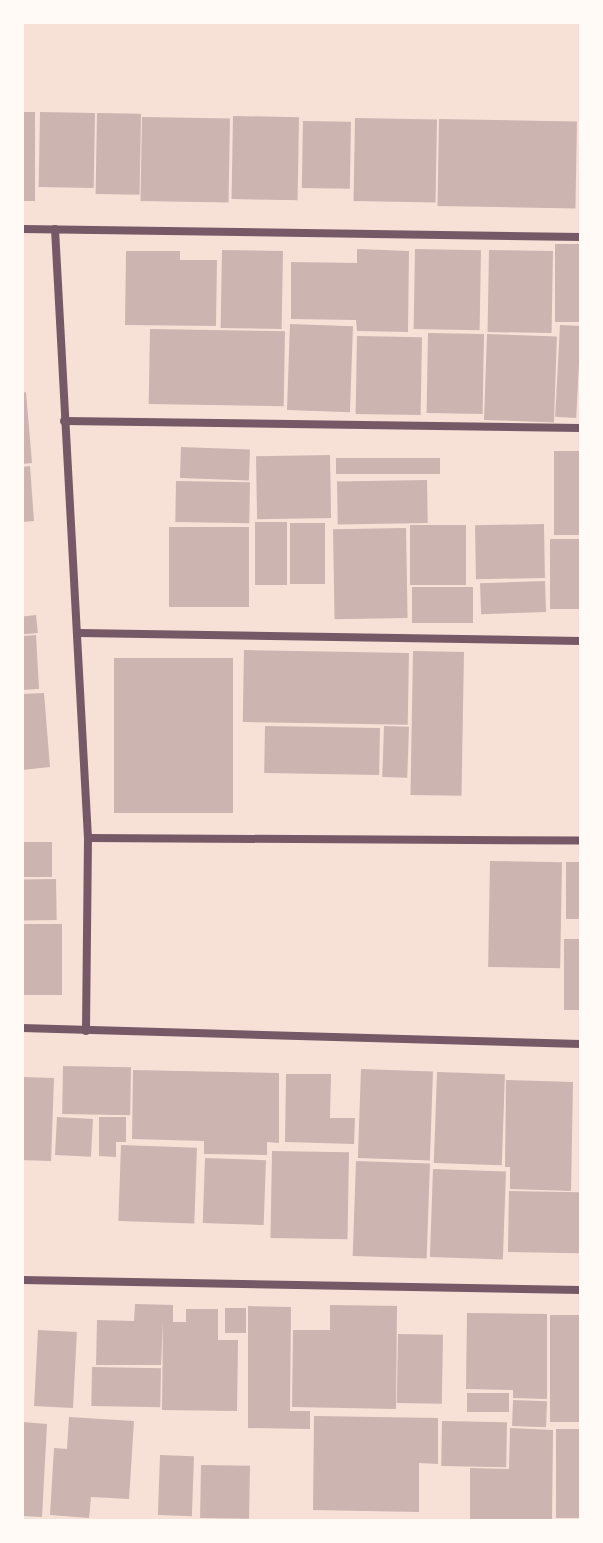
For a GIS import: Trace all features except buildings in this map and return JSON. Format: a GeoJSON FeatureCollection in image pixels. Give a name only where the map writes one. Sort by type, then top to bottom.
{"type":"FeatureCollection","features":[{"type":"Feature","properties":{"kind":"street"},"geometry":{"type":"LineString","coordinates":[[22,229],[581,237]]}},
{"type":"Feature","properties":{"kind":"street"},"geometry":{"type":"LineString","coordinates":[[55,229],[88,838],[86,1031]]}},
{"type":"Feature","properties":{"kind":"street"},"geometry":{"type":"LineString","coordinates":[[64,421],[581,428]]}},
{"type":"Feature","properties":{"kind":"street"},"geometry":{"type":"LineString","coordinates":[[79,633],[581,641]]}},
{"type":"Feature","properties":{"kind":"street"},"geometry":{"type":"LineString","coordinates":[[88,838],[581,841]]}},
{"type":"Feature","properties":{"kind":"street"},"geometry":{"type":"LineString","coordinates":[[22,1028],[581,1044]]}},
{"type":"Feature","properties":{"kind":"street"},"geometry":{"type":"LineString","coordinates":[[22,1280],[581,1290]]}}]}
